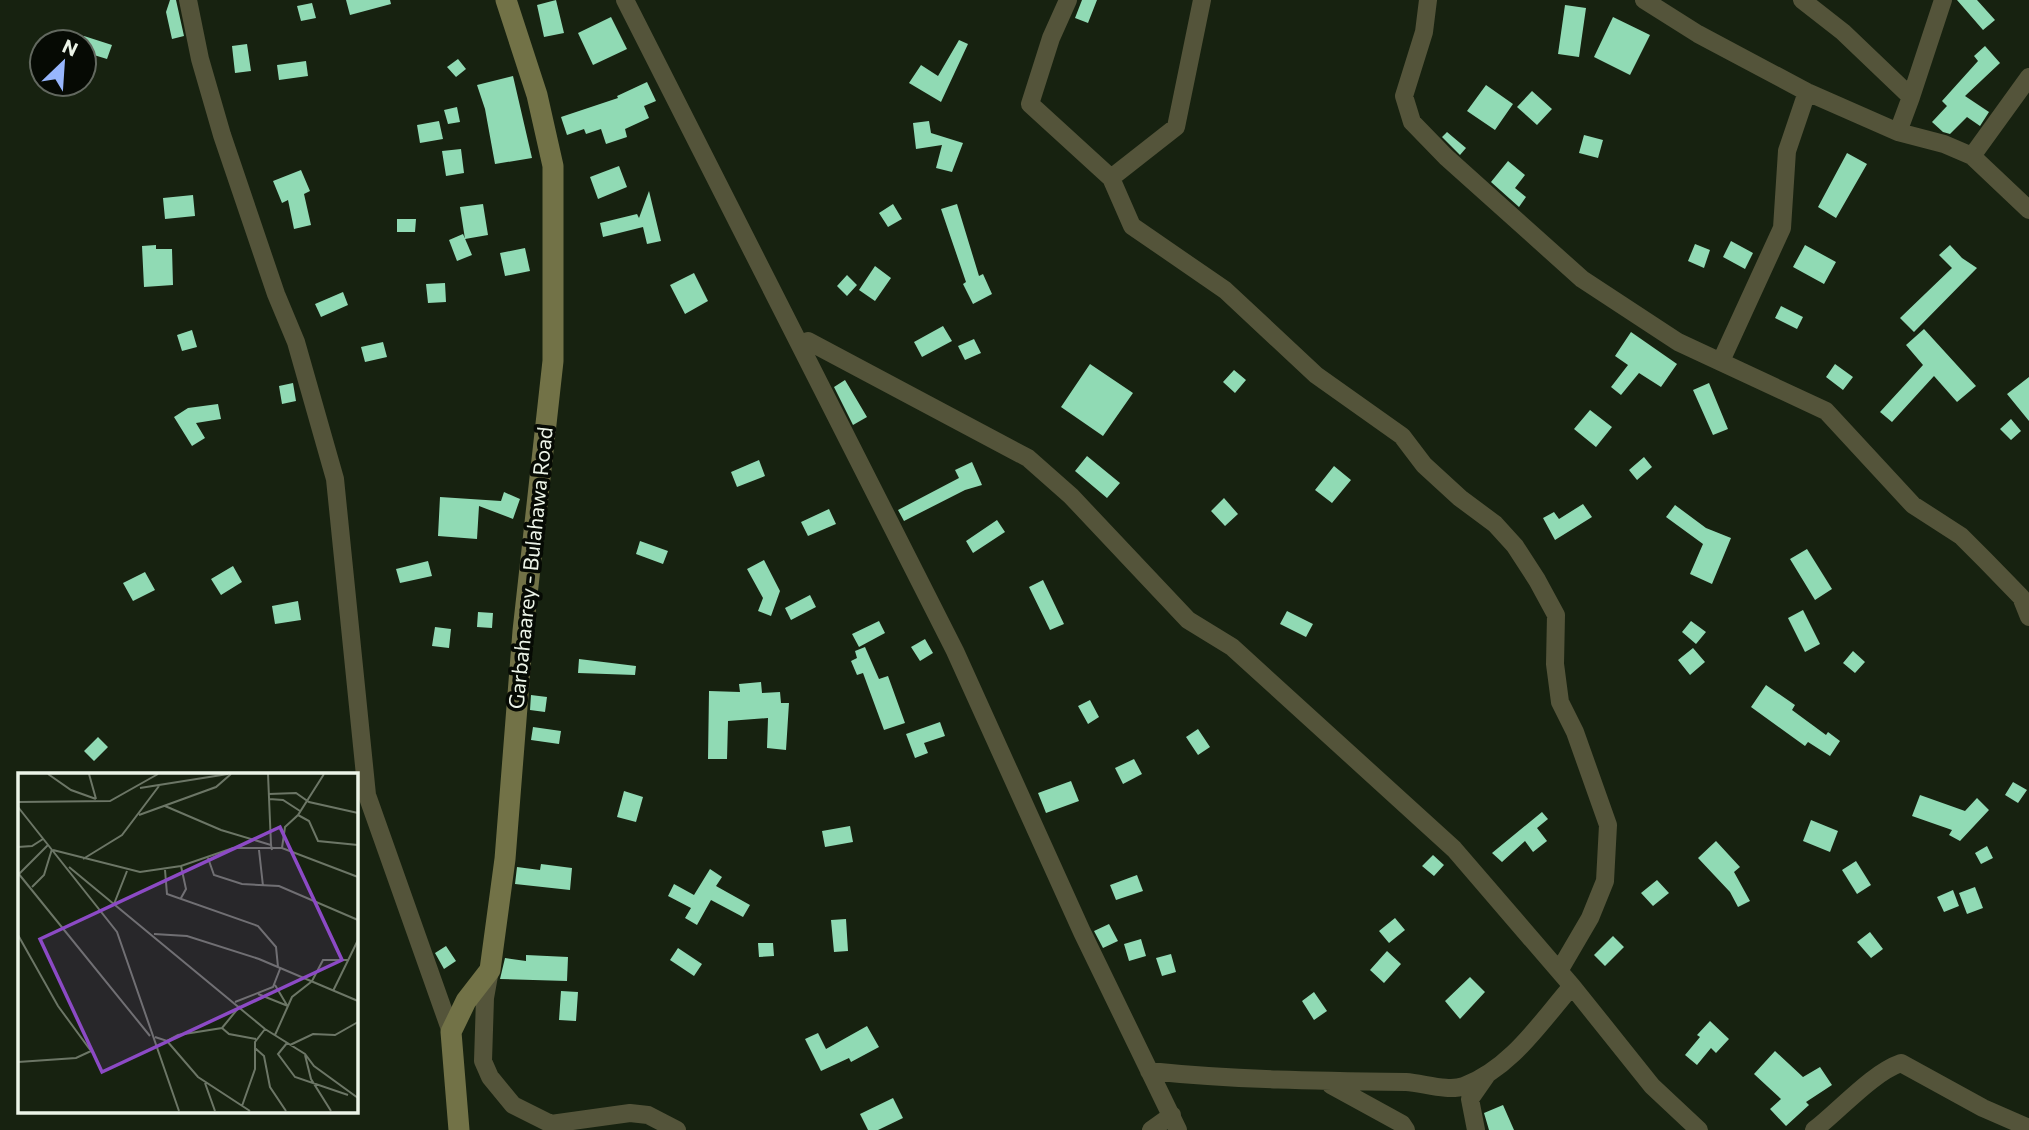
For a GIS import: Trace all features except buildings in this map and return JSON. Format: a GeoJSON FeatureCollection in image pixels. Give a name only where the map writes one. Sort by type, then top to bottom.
{"type":"FeatureCollection","features":[{"type":"Feature","properties":{"kind":"main road","name":"Garbahaarey - Bulahawa Road"},"geometry":{"type":"LineString","coordinates":[[490,970],[505,859],[523,631],[553,361],[553,166],[537,95],[506,0]]}},
{"type":"Feature","properties":{"kind":"main road"},"geometry":{"type":"LineString","coordinates":[[459,1130],[452,1032],[466,1001],[490,970]]}},
{"type":"Feature","properties":{"kind":"street"},"geometry":{"type":"LineString","coordinates":[[188,0],[200,59],[222,135],[276,294],[296,342],[335,480],[367,795],[452,1032]]}},
{"type":"Feature","properties":{"kind":"street"},"geometry":{"type":"LineString","coordinates":[[625,0],[955,651],[1082,932],[1175,1122],[1151,1130]]}},
{"type":"Feature","properties":{"kind":"street"},"geometry":{"type":"LineString","coordinates":[[1068,0],[1051,38],[1030,104],[1111,178],[1132,226],[1225,290],[1316,375],[1402,436],[1433,473],[1460,498],[1495,524],[1515,546],[1556,615],[1555,664],[1560,702],[1575,732],[1608,825],[1605,881],[1590,918],[1559,971]]}},
{"type":"Feature","properties":{"kind":"street"},"geometry":{"type":"LineString","coordinates":[[1111,178],[1176,127],[1202,0]]}},
{"type":"Feature","properties":{"kind":"street"},"geometry":{"type":"LineString","coordinates":[[1428,0],[1424,32],[1405,96],[1412,122],[1446,157],[1582,279],[1678,342],[1826,411],[1913,505],[1961,536],[1985,560],[2021,597],[2029,617]]}},
{"type":"Feature","properties":{"kind":"street"},"geometry":{"type":"LineString","coordinates":[[1644,0],[1698,34],[1807,92],[1898,132],[1944,144],[1972,156],[2029,210]]}},
{"type":"Feature","properties":{"kind":"street"},"geometry":{"type":"LineString","coordinates":[[1802,0],[1843,32],[1911,97]]}},
{"type":"Feature","properties":{"kind":"street"},"geometry":{"type":"LineString","coordinates":[[1898,132],[1943,0]]}},
{"type":"Feature","properties":{"kind":"street"},"geometry":{"type":"LineString","coordinates":[[1972,156],[2029,77]]}},
{"type":"Feature","properties":{"kind":"street"},"geometry":{"type":"LineString","coordinates":[[1721,361],[1782,228],[1787,151],[1807,92]]}},
{"type":"Feature","properties":{"kind":"street"},"geometry":{"type":"LineString","coordinates":[[801,344],[808,341],[1028,458],[1071,496],[1188,620],[1232,647],[1454,849],[1572,986],[1652,1087],[1699,1130]]}},
{"type":"Feature","properties":{"kind":"street"},"geometry":{"type":"LineString","coordinates":[[490,970],[485,998],[483,1061],[490,1077],[513,1105],[551,1127],[631,1113],[648,1115],[677,1130]]}},
{"type":"Feature","properties":{"kind":"street"},"geometry":{"type":"LineString","coordinates":[[1149,1071],[1328,1083],[1408,1082],[1460,1088],[1486,1076],[1509,1059],[1572,986]]}},
{"type":"Feature","properties":{"kind":"street"},"geometry":{"type":"LineString","coordinates":[[1814,1130],[1866,1087],[1879,1072],[1901,1063],[1983,1108],[2029,1128]]}},
{"type":"Feature","properties":{"kind":"street"},"geometry":{"type":"LineString","coordinates":[[1476,1130],[1470,1099],[1486,1076]]}},
{"type":"Feature","properties":{"kind":"street"},"geometry":{"type":"LineString","coordinates":[[1328,1083],[1402,1124],[1406,1130]]}}]}
